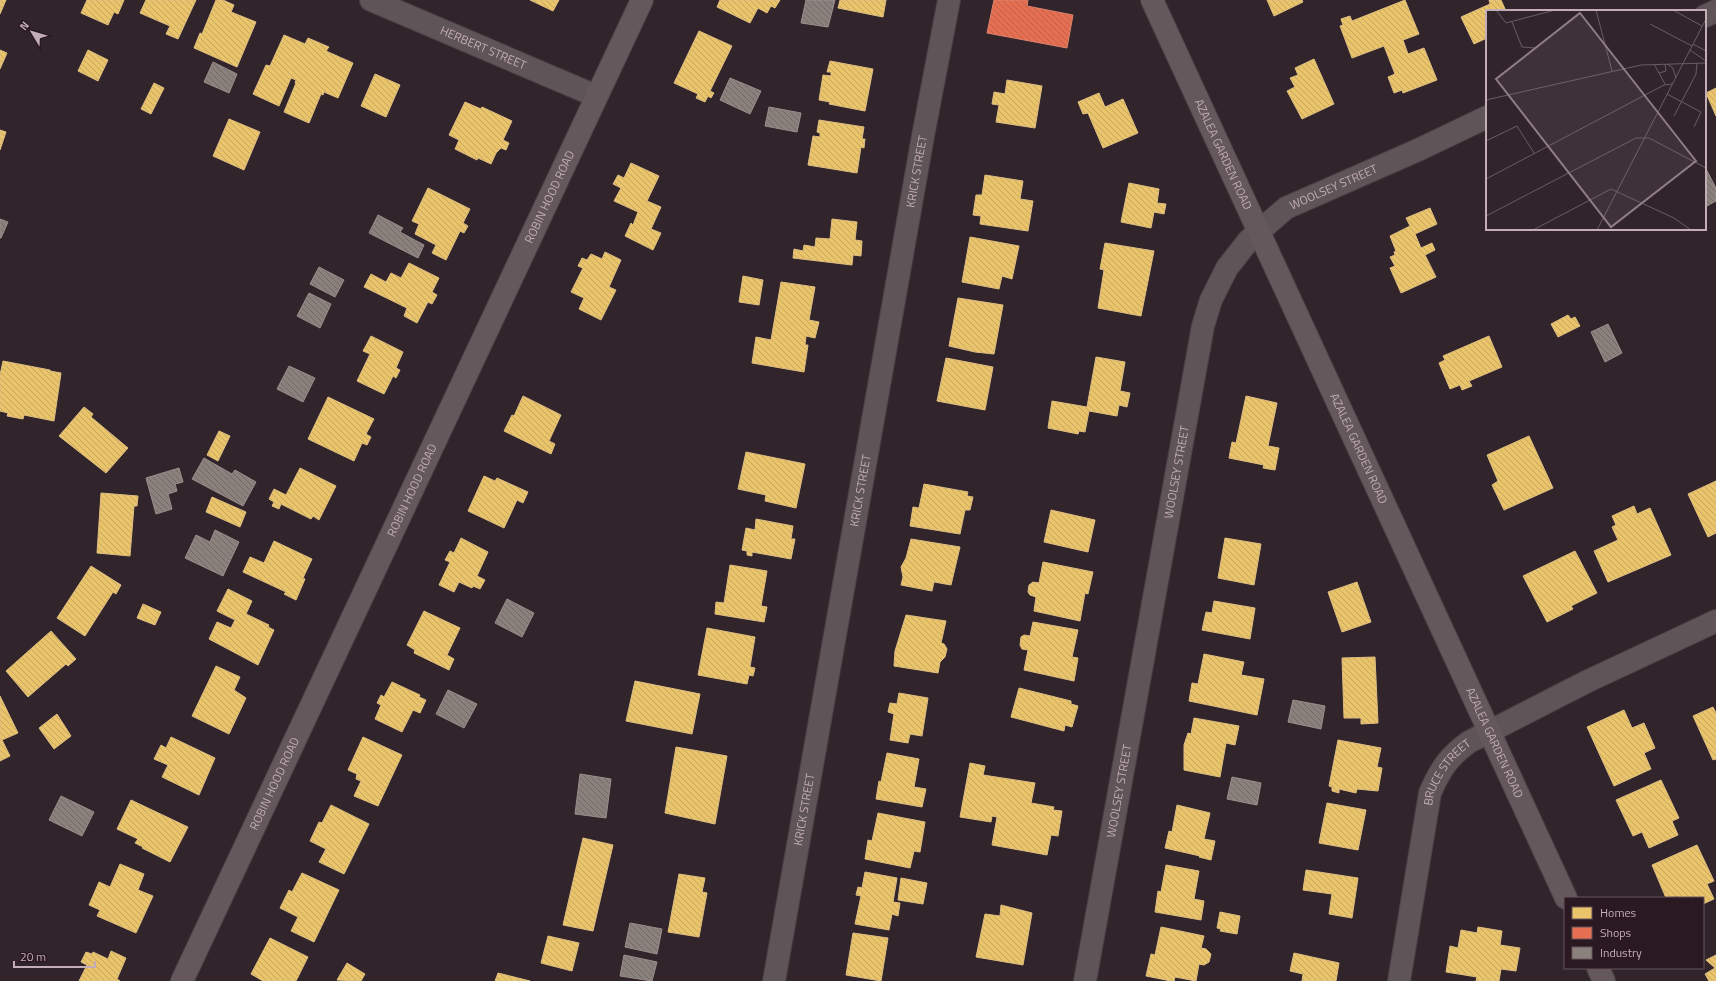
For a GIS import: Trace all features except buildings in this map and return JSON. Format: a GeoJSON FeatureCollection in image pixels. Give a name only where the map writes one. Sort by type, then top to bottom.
{"type":"FeatureCollection","features":[{"type":"Feature","properties":{"kind":"street","name":"HERBERT STREET"},"geometry":{"type":"LineString","coordinates":[[371,0],[596,96]]}},
{"type":"Feature","properties":{"kind":"street","name":"ROBIN HOOD ROAD"},"geometry":{"type":"LineString","coordinates":[[182,981],[642,0]]}},
{"type":"Feature","properties":{"kind":"street","name":"KRICK STREET"},"geometry":{"type":"LineString","coordinates":[[774,981],[923,136],[949,0]]}},
{"type":"Feature","properties":{"kind":"street","name":"AZALEA GARDEN ROAD"},"geometry":{"type":"LineString","coordinates":[[1152,0],[1566,897]]}},
{"type":"Feature","properties":{"kind":"street"},"geometry":{"type":"LineString","coordinates":[[1706,16],[1716,11]]}},
{"type":"Feature","properties":{"kind":"street","name":"WOOLSEY STREET"},"geometry":{"type":"LineString","coordinates":[[1085,981],[1203,326],[1211,300],[1227,268],[1249,240],[1286,208],[1418,150],[1486,117]]}},
{"type":"Feature","properties":{"kind":"street","name":"BRUCE STREET"},"geometry":{"type":"LineString","coordinates":[[1399,981],[1430,793],[1439,772],[1457,750],[1586,682],[1716,621]]}},
{"type":"Feature","properties":{"kind":"street"},"geometry":{"type":"LineString","coordinates":[[1598,969],[1604,981]]}}]}
